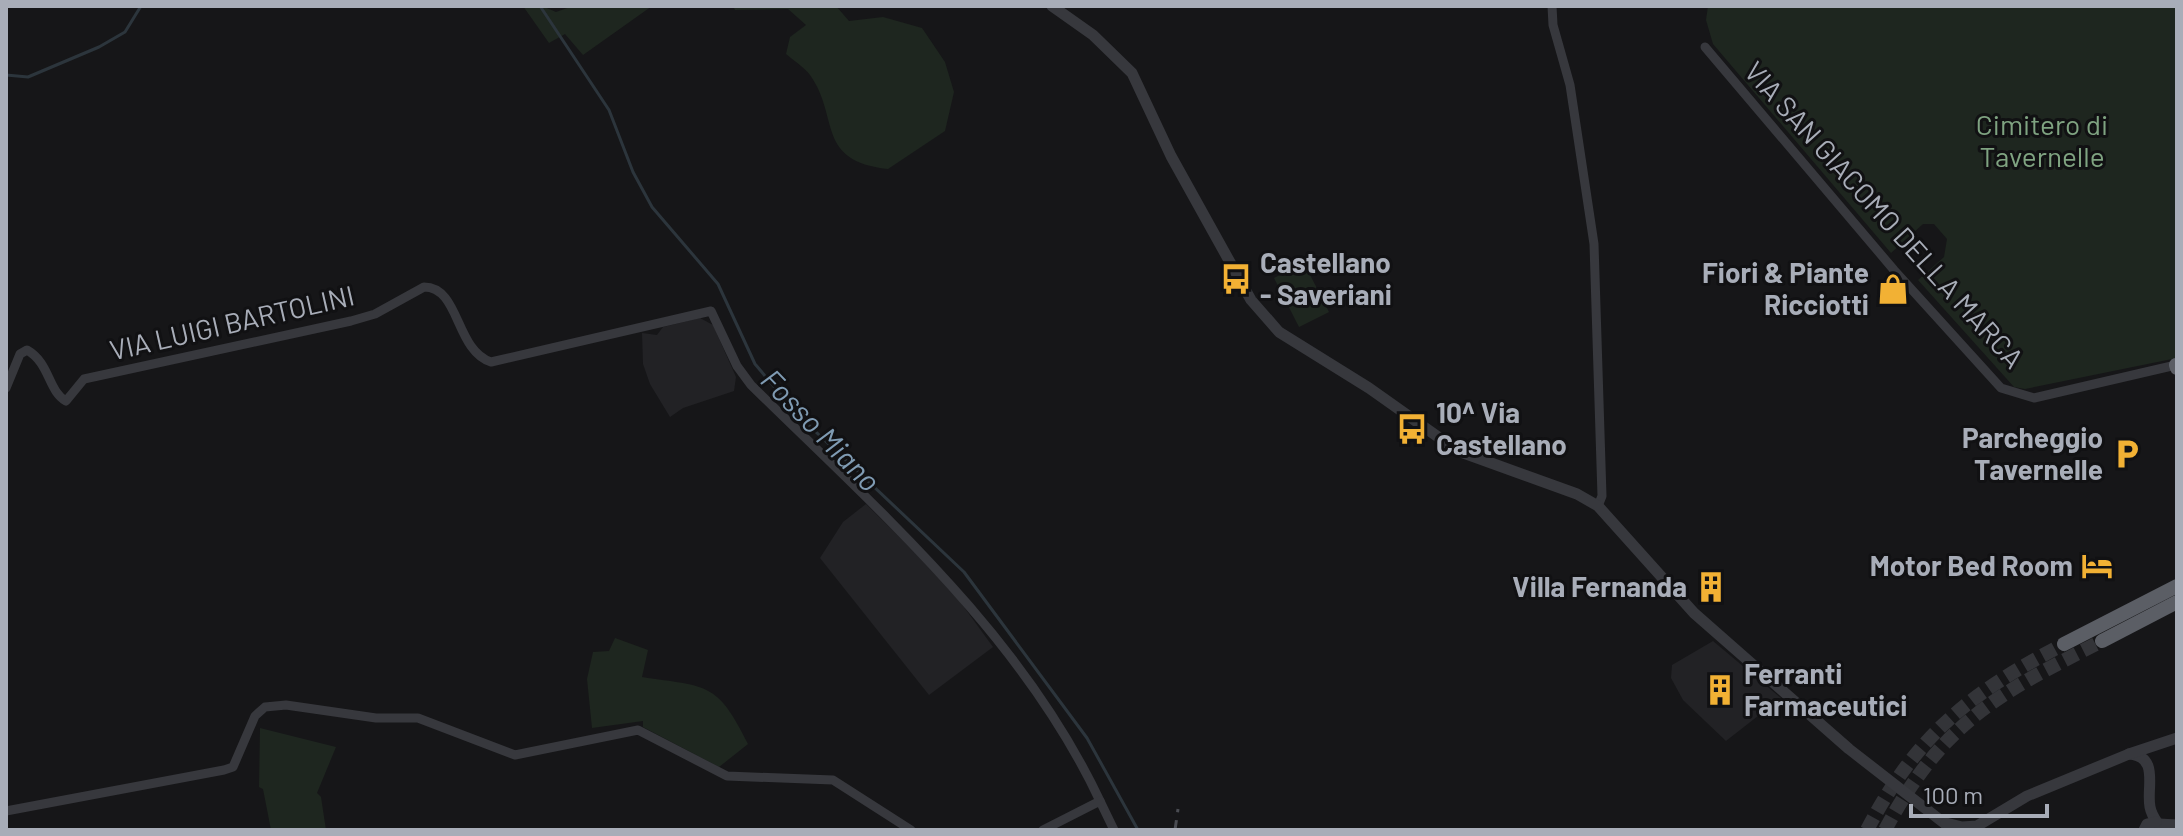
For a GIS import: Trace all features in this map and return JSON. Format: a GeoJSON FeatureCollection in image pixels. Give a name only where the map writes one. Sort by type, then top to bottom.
{"type":"FeatureCollection","features":[{"type":"Feature","properties":{"kind":"highway"},"geometry":{"type":"LineString","coordinates":[[2064,644],[2177,586]]}},
{"type":"Feature","properties":{"kind":"highway"},"geometry":{"type":"LineString","coordinates":[[2102,641],[2177,602]]}},
{"type":"Feature","properties":{"kind":"street"},"geometry":{"type":"LineString","coordinates":[[1052,6],[1093,35],[1132,73],[1171,156],[1251,300],[1279,332],[1369,388],[1451,447],[1577,494],[1598,506],[1694,613],[1785,695],[1953,830]]}},
{"type":"Feature","properties":{"kind":"street"},"geometry":{"type":"LineString","coordinates":[[1552,6],[1553,25],[1570,85],[1594,244],[1602,496],[1598,506]]}},
{"type":"Feature","properties":{"kind":"street","name":"VIA SAN GIACOMO DELLA MARCA"},"geometry":{"type":"LineString","coordinates":[[1705,47],[1853,223],[2001,388],[2034,398],[2177,366]]}},
{"type":"Feature","properties":{"kind":"street","name":"VIA LUIGI BARTOLINI"},"geometry":{"type":"LineString","coordinates":[[6,388],[20,354],[27,350],[45,364],[57,394],[66,401],[84,379],[351,321],[375,314],[424,287],[431,287],[443,296],[469,347],[491,362],[711,311],[737,366],[751,385],[953,584],[1058,722],[1100,801]]}},
{"type":"Feature","properties":{"kind":"street"},"geometry":{"type":"LineString","coordinates":[[6,811],[233,767],[255,716],[265,707],[286,705],[376,718],[418,718],[515,755],[638,730],[727,776],[833,780],[911,830]]}},
{"type":"Feature","properties":{"kind":"street"},"geometry":{"type":"LineString","coordinates":[[1942,822],[1962,827],[1977,826],[2027,796],[2177,738]]}},
{"type":"Feature","properties":{"kind":"street"},"geometry":{"type":"LineString","coordinates":[[2129,754],[2142,758],[2151,769],[2148,803],[2159,825]]}},
{"type":"Feature","properties":{"kind":"street"},"geometry":{"type":"LineString","coordinates":[[1043,830],[1100,801],[1114,830]]}},
{"type":"Feature","properties":{"kind":"street"},"geometry":{"type":"LineString","coordinates":[[1988,830],[1995,816]]}},
{"type":"Feature","properties":{"kind":"street"},"geometry":{"type":"LineString","coordinates":[[2144,830],[2149,823],[2177,828]]}},
{"type":"Feature","properties":{"kind":"shaded area"},"geometry":{"type":"Polygon","coordinates":[[[700,318],[713,325],[736,377],[734,391],[683,408],[670,417],[650,384],[643,364],[642,333],[657,335],[663,327],[700,318]]]}},
{"type":"Feature","properties":{"kind":"shaded area"},"geometry":{"type":"Polygon","coordinates":[[[866,504],[948,585],[993,647],[929,695],[820,558],[843,522],[866,504]]]}},
{"type":"Feature","properties":{"kind":"shaded area"},"geometry":{"type":"Polygon","coordinates":[[[1713,641],[1781,698],[1726,741],[1683,700],[1671,678],[1672,665],[1713,641]]]}},
{"type":"Feature","properties":{"kind":"green space"},"geometry":{"type":"Polygon","coordinates":[[[523,6],[542,6],[556,12],[573,6],[652,6],[583,55],[565,34],[549,43],[523,6]]]}},
{"type":"Feature","properties":{"kind":"green space"},"geometry":{"type":"Polygon","coordinates":[[[733,6],[836,6],[849,21],[883,17],[922,28],[945,62],[954,92],[945,131],[888,169],[849,157],[833,135],[825,106],[810,75],[786,54],[790,37],[806,25],[788,9],[735,10],[733,6]]]}},
{"type":"Feature","properties":{"kind":"green space","name":"Cimitero di Tavernelle"},"geometry":{"type":"Polygon","coordinates":[[[1708,6],[2177,6],[2177,358],[2025,389],[2014,387],[1918,280],[1944,257],[1947,239],[1934,224],[1923,224],[1891,253],[1713,44],[1706,20],[1708,6]]]}},
{"type":"Feature","properties":{"kind":"green space"},"geometry":{"type":"Polygon","coordinates":[[[1304,263],[1329,312],[1299,327],[1274,278],[1304,263]]]}},
{"type":"Feature","properties":{"kind":"green space"},"geometry":{"type":"Polygon","coordinates":[[[615,638],[648,650],[642,677],[696,686],[718,698],[728,708],[748,744],[719,767],[643,727],[643,721],[592,728],[587,679],[593,652],[609,651],[615,638]]]}},
{"type":"Feature","properties":{"kind":"green space"},"geometry":{"type":"Polygon","coordinates":[[[260,728],[336,747],[317,793],[321,797],[326,830],[271,830],[263,789],[259,787],[260,728]]]}},
{"type":"Feature","properties":{"kind":"waterway"},"geometry":{"type":"LineString","coordinates":[[6,75],[28,77],[99,47],[125,32],[141,6]]}},
{"type":"Feature","properties":{"kind":"waterway","name":"Fosso Miano"},"geometry":{"type":"LineString","coordinates":[[540,6],[609,110],[633,172],[652,207],[718,284],[755,364],[798,415],[964,572],[1087,738],[1138,830]]}},
{"type":"Feature","properties":{"kind":"tunnel"},"geometry":{"type":"LineString","coordinates":[[1885,830],[1928,763],[1976,715],[2032,678],[2102,641]]}},
{"type":"Feature","properties":{"kind":"tunnel"},"geometry":{"type":"LineString","coordinates":[[1867,830],[1906,767],[1949,719],[2001,680],[2064,644]]}},
{"type":"Feature","properties":{"kind":"railway"},"geometry":{"type":"LineString","coordinates":[[1175,830],[1178,809]]}},
{"type":"Feature","properties":{"kind":"place","name":"Castellano - Saveriani"},"geometry":{"type":"Point","coordinates":[1236,279]}},
{"type":"Feature","properties":{"kind":"place","name":"Fiori & Piante Ricciotti"},"geometry":{"type":"Point","coordinates":[1893,289]}},
{"type":"Feature","properties":{"kind":"place","name":"10^ Via Castellano"},"geometry":{"type":"Point","coordinates":[1412,429]}},
{"type":"Feature","properties":{"kind":"place","name":"Parcheggio Tavernelle"},"geometry":{"type":"Point","coordinates":[2127,454]}},
{"type":"Feature","properties":{"kind":"place","name":"Motor Bed Room"},"geometry":{"type":"Point","coordinates":[2097,566]}},
{"type":"Feature","properties":{"kind":"place","name":"Villa Fernanda"},"geometry":{"type":"Point","coordinates":[1711,587]}},
{"type":"Feature","properties":{"kind":"place","name":"Ferranti Farmaceutici"},"geometry":{"type":"Point","coordinates":[1720,690]}}]}
